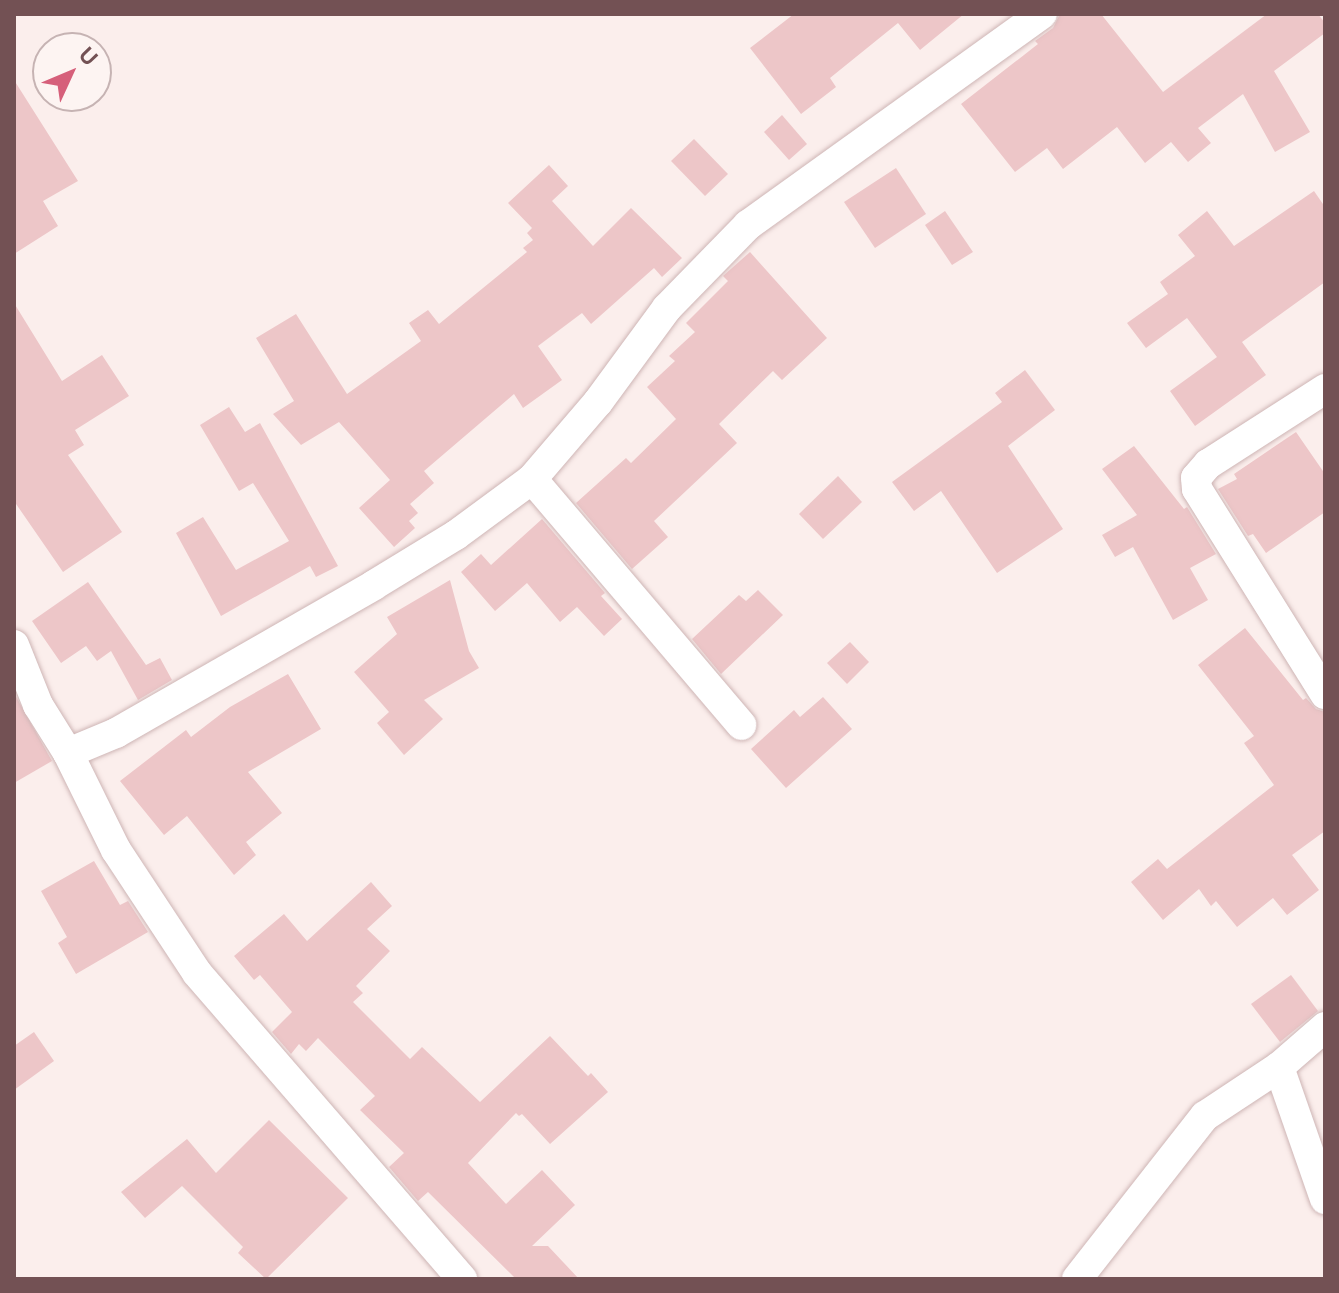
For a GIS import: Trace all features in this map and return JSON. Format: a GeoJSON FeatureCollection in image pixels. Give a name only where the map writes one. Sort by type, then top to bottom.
{"type":"FeatureCollection","features":[{"type":"Feature","properties":{"kind":"street"},"geometry":{"type":"LineString","coordinates":[[68,753],[116,733],[374,585],[456,535],[532,479],[598,402],[667,308],[748,225],[1042,14]]}},
{"type":"Feature","properties":{"kind":"street"},"geometry":{"type":"LineString","coordinates":[[1325,389],[1208,464],[1196,478],[1197,489],[1325,694]]}},
{"type":"Feature","properties":{"kind":"street"},"geometry":{"type":"LineString","coordinates":[[532,479],[741,725]]}},
{"type":"Feature","properties":{"kind":"street"},"geometry":{"type":"LineString","coordinates":[[14,645],[38,705],[68,753],[116,850],[197,973],[462,1279]]}},
{"type":"Feature","properties":{"kind":"street"},"geometry":{"type":"LineString","coordinates":[[1077,1279],[1205,1116],[1279,1067],[1325,1027]]}},
{"type":"Feature","properties":{"kind":"street"},"geometry":{"type":"LineString","coordinates":[[1279,1067],[1325,1199]]}},
{"type":"Feature","properties":{"kind":"building"},"geometry":{"type":"Polygon","coordinates":[[[794,14],[964,14],[920,50],[898,23],[830,78],[836,87],[801,114],[750,48],[794,14]]]}},
{"type":"Feature","properties":{"kind":"building"},"geometry":{"type":"Polygon","coordinates":[[[1060,14],[1101,14],[1163,92],[1267,14],[1318,14],[1325,23],[1325,33],[1274,71],[1310,132],[1275,152],[1243,94],[1198,128],[1211,143],[1188,162],[1171,142],[1145,163],[1117,127],[1063,169],[1047,148],[1015,172],[961,104],[1038,44],[1035,41],[1053,28],[1060,14]]]}},
{"type":"Feature","properties":{"kind":"building"},"geometry":{"type":"Polygon","coordinates":[[[14,80],[78,181],[43,201],[58,226],[14,254],[14,80]]]}},
{"type":"Feature","properties":{"kind":"building"},"geometry":{"type":"Polygon","coordinates":[[[782,115],[807,144],[789,160],[764,132],[782,115]]]}},
{"type":"Feature","properties":{"kind":"building"},"geometry":{"type":"Polygon","coordinates":[[[694,139],[728,174],[705,196],[671,161],[694,139]]]}},
{"type":"Feature","properties":{"kind":"building"},"geometry":{"type":"Polygon","coordinates":[[[549,165],[568,186],[552,201],[593,246],[631,208],[682,258],[662,277],[654,268],[591,324],[582,313],[538,346],[562,380],[523,408],[514,394],[424,471],[434,483],[410,504],[418,513],[409,521],[415,528],[394,547],[359,508],[390,480],[339,422],[301,445],[273,414],[294,401],[256,338],[296,314],[347,394],[421,341],[409,323],[428,310],[439,324],[527,252],[523,248],[533,240],[527,233],[532,228],[508,203],[549,165]]]}},
{"type":"Feature","properties":{"kind":"building"},"geometry":{"type":"Polygon","coordinates":[[[896,168],[926,214],[875,248],[844,202],[896,168]]]}},
{"type":"Feature","properties":{"kind":"building"},"geometry":{"type":"Polygon","coordinates":[[[1314,191],[1325,207],[1325,282],[1242,342],[1266,375],[1195,426],[1170,391],[1217,357],[1187,318],[1146,348],[1127,323],[1168,294],[1160,282],[1195,256],[1178,235],[1207,211],[1234,246],[1314,191]]]}},
{"type":"Feature","properties":{"kind":"building"},"geometry":{"type":"Polygon","coordinates":[[[945,211],[973,252],[952,265],[925,225],[945,211]]]}},
{"type":"Feature","properties":{"kind":"building"},"geometry":{"type":"Polygon","coordinates":[[[750,252],[827,338],[782,380],[773,371],[719,424],[737,443],[654,521],[668,537],[632,569],[576,503],[626,458],[631,463],[676,419],[647,387],[675,361],[669,356],[695,332],[686,323],[728,281],[723,276],[750,252]]]}},
{"type":"Feature","properties":{"kind":"building"},"geometry":{"type":"Polygon","coordinates":[[[14,303],[62,381],[102,355],[129,396],[75,430],[84,445],[68,455],[122,532],[63,572],[14,501],[14,303]]]}},
{"type":"Feature","properties":{"kind":"building"},"geometry":{"type":"Polygon","coordinates":[[[1025,370],[1055,410],[1008,446],[1063,529],[997,573],[941,491],[914,511],[892,482],[1002,402],[995,393],[1025,370]]]}},
{"type":"Feature","properties":{"kind":"building"},"geometry":{"type":"Polygon","coordinates":[[[229,407],[245,432],[260,423],[338,566],[316,577],[310,566],[221,616],[176,533],[203,517],[236,570],[289,541],[253,483],[239,491],[200,425],[229,407]]]}},
{"type":"Feature","properties":{"kind":"building"},"geometry":{"type":"Polygon","coordinates":[[[1296,432],[1325,474],[1325,512],[1266,553],[1253,534],[1248,536],[1218,489],[1237,479],[1234,474],[1296,432]]]}},
{"type":"Feature","properties":{"kind":"building"},"geometry":{"type":"Polygon","coordinates":[[[1134,446],[1184,509],[1187,507],[1216,554],[1190,568],[1208,600],[1173,620],[1133,547],[1115,557],[1102,535],[1137,515],[1102,469],[1134,446]]]}},
{"type":"Feature","properties":{"kind":"building"},"geometry":{"type":"Polygon","coordinates":[[[838,476],[862,502],[823,539],[799,514],[838,476]]]}},
{"type":"Feature","properties":{"kind":"building"},"geometry":{"type":"Polygon","coordinates":[[[542,519],[605,593],[601,596],[622,619],[604,636],[577,607],[560,622],[527,583],[495,611],[461,572],[481,554],[491,565],[542,519]]]}},
{"type":"Feature","properties":{"kind":"building"},"geometry":{"type":"Polygon","coordinates":[[[450,580],[469,651],[479,668],[424,700],[443,719],[404,755],[377,723],[389,712],[354,672],[397,634],[387,617],[450,580]]]}},
{"type":"Feature","properties":{"kind":"building"},"geometry":{"type":"Polygon","coordinates":[[[88,582],[146,665],[160,658],[172,680],[138,700],[111,651],[97,661],[86,646],[61,663],[32,621],[88,582]]]}},
{"type":"Feature","properties":{"kind":"building"},"geometry":{"type":"Polygon","coordinates":[[[758,590],[783,615],[721,674],[692,639],[739,595],[746,601],[758,590]]]}},
{"type":"Feature","properties":{"kind":"building"},"geometry":{"type":"Polygon","coordinates":[[[1245,628],[1303,700],[1306,698],[1316,709],[1325,712],[1325,831],[1292,855],[1319,890],[1287,915],[1273,898],[1237,927],[1216,901],[1211,906],[1199,889],[1163,920],[1131,882],[1158,859],[1167,869],[1274,785],[1244,743],[1254,736],[1198,665],[1245,628]]]}},
{"type":"Feature","properties":{"kind":"building"},"geometry":{"type":"Polygon","coordinates":[[[850,642],[869,662],[847,684],[827,663],[850,642]]]}},
{"type":"Feature","properties":{"kind":"building"},"geometry":{"type":"Polygon","coordinates":[[[288,674],[321,729],[248,772],[282,813],[246,842],[256,855],[234,875],[187,816],[164,835],[120,781],[186,730],[191,737],[230,707],[288,674]]]}},
{"type":"Feature","properties":{"kind":"building"},"geometry":{"type":"Polygon","coordinates":[[[14,693],[52,761],[14,783],[14,693]]]}},
{"type":"Feature","properties":{"kind":"building"},"geometry":{"type":"Polygon","coordinates":[[[823,697],[852,729],[786,788],[751,749],[794,710],[800,717],[823,697]]]}},
{"type":"Feature","properties":{"kind":"building"},"geometry":{"type":"Polygon","coordinates":[[[94,861],[120,905],[128,901],[148,932],[76,974],[58,943],[67,937],[41,891],[94,861]]]}},
{"type":"Feature","properties":{"kind":"building"},"geometry":{"type":"Polygon","coordinates":[[[371,882],[392,906],[367,929],[390,951],[356,986],[363,993],[353,1002],[410,1059],[422,1047],[480,1102],[550,1036],[608,1092],[550,1144],[522,1114],[519,1116],[516,1113],[468,1163],[506,1204],[542,1170],[575,1205],[532,1246],[548,1246],[579,1279],[516,1279],[428,1192],[418,1201],[389,1167],[404,1153],[360,1110],[375,1096],[318,1038],[306,1051],[299,1044],[291,1054],[272,1032],[292,1012],[260,975],[254,980],[234,956],[284,914],[307,941],[371,882]]]}},
{"type":"Feature","properties":{"kind":"building"},"geometry":{"type":"Polygon","coordinates":[[[1291,975],[1318,1011],[1280,1042],[1251,1004],[1291,975]]]}},
{"type":"Feature","properties":{"kind":"building"},"geometry":{"type":"Polygon","coordinates":[[[34,1032],[54,1061],[14,1090],[14,1046],[34,1032]]]}},
{"type":"Feature","properties":{"kind":"building"},"geometry":{"type":"Polygon","coordinates":[[[269,1120],[348,1198],[266,1279],[238,1253],[243,1247],[182,1186],[145,1218],[121,1192],[187,1139],[216,1173],[269,1120]]]}}]}
